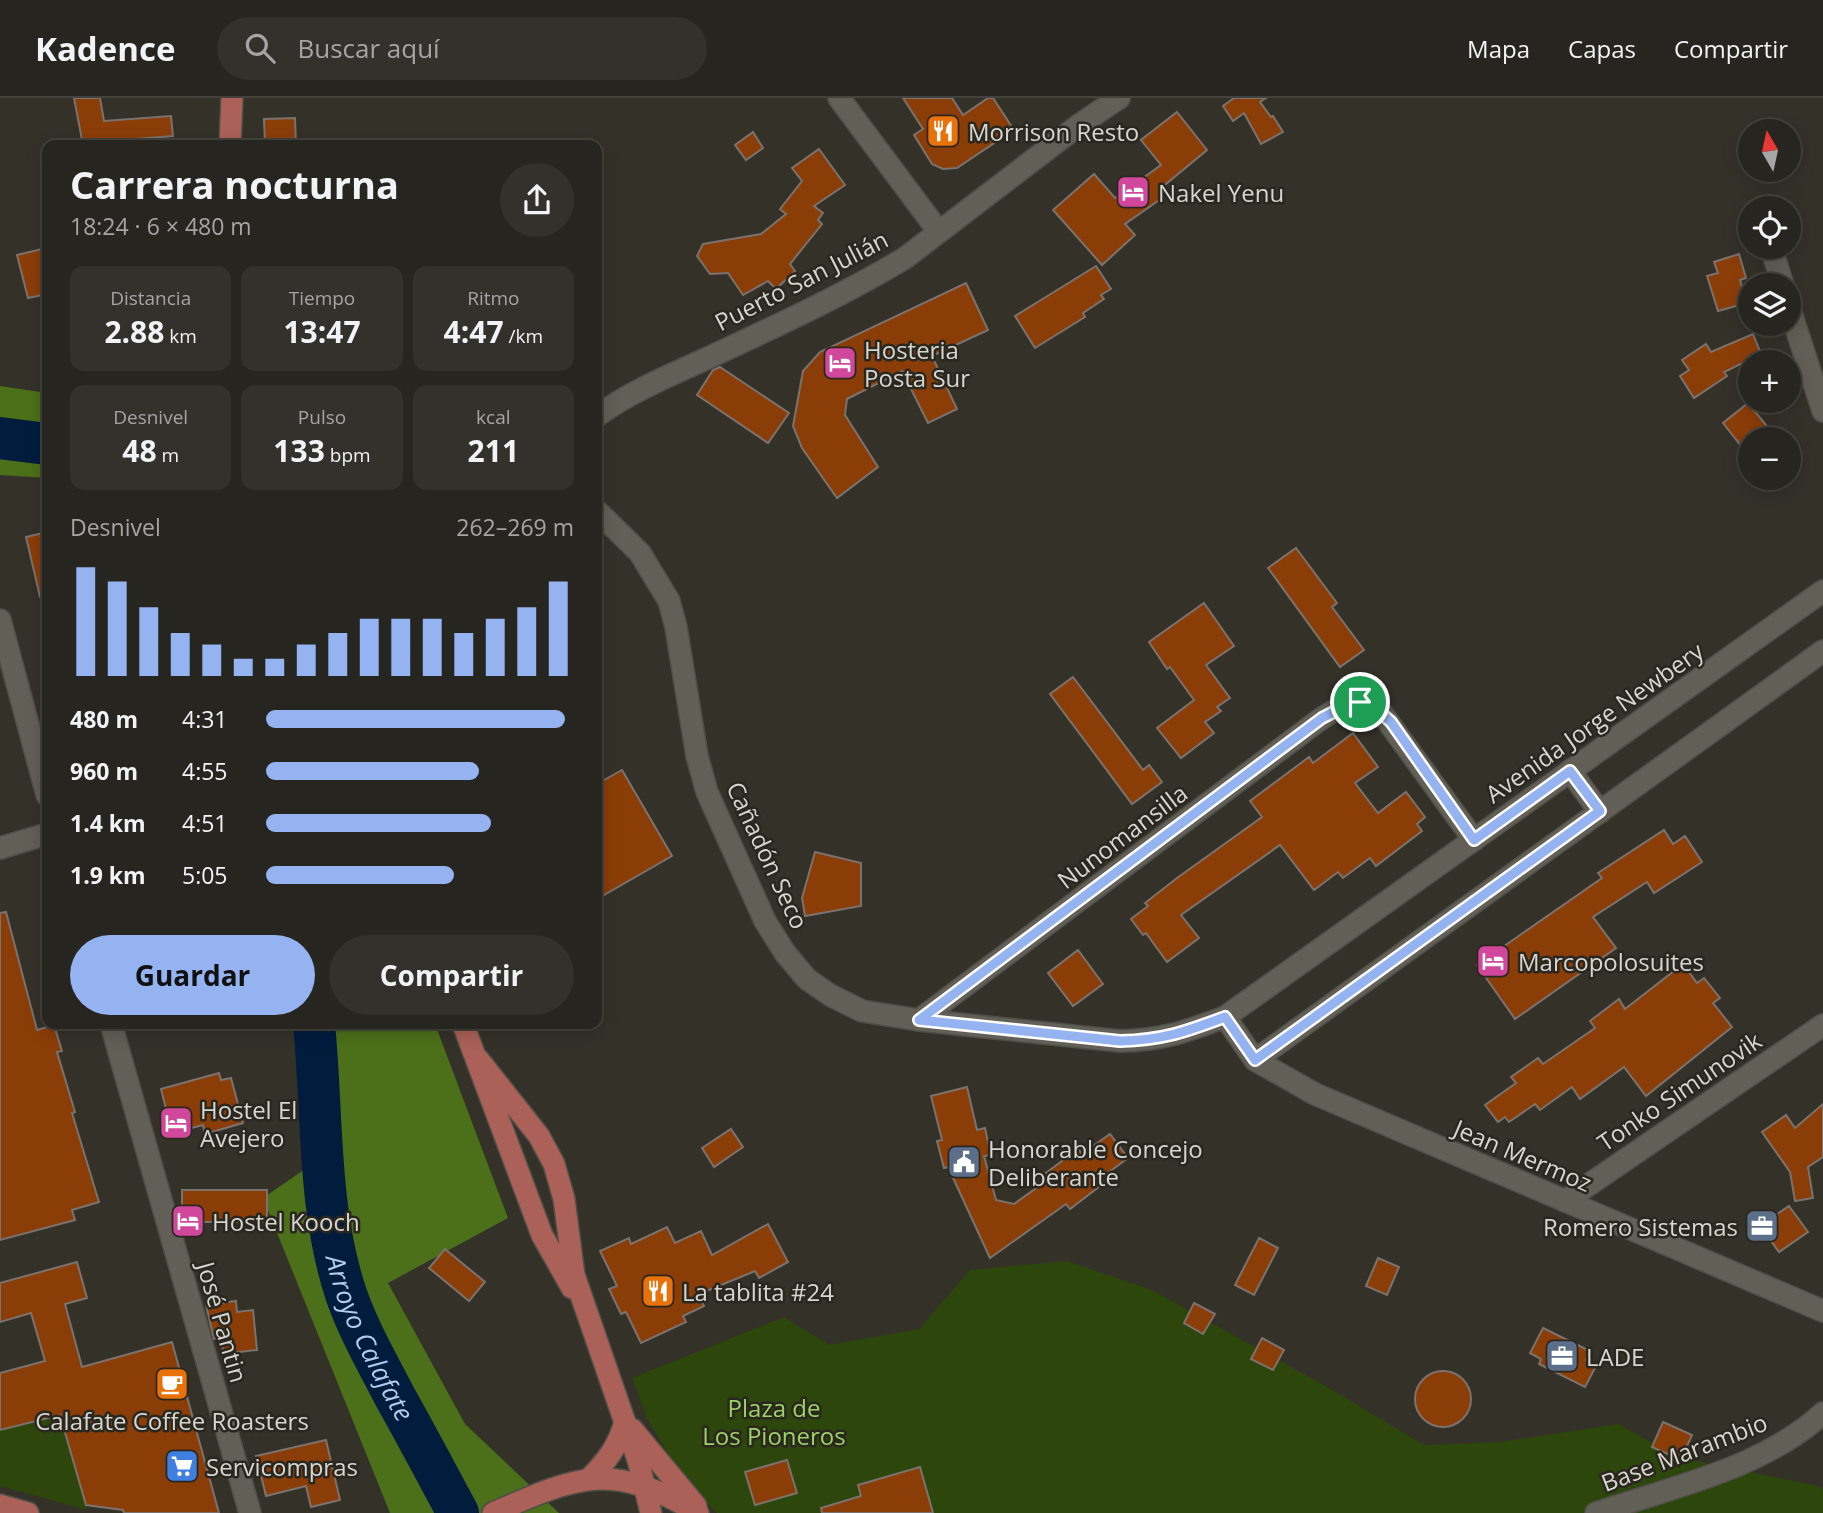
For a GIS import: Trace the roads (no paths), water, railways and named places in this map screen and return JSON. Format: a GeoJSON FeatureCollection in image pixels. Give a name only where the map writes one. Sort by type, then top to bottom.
{"type":"FeatureCollection","features":[{"type":"Feature","properties":{"kind":"main road"},"geometry":{"type":"LineString","coordinates":[[230,140],[232,98]]}},
{"type":"Feature","properties":{"kind":"main road"},"geometry":{"type":"LineString","coordinates":[[465,1029],[542,1235],[584,1308]]}},
{"type":"Feature","properties":{"kind":"main road"},"geometry":{"type":"LineString","coordinates":[[478,1059],[538,1136],[554,1164],[564,1199],[574,1275],[625,1422],[652,1513]]}},
{"type":"Feature","properties":{"kind":"main road"},"geometry":{"type":"LineString","coordinates":[[590,1478],[608,1460],[618,1444],[625,1422]]}},
{"type":"Feature","properties":{"kind":"main road"},"geometry":{"type":"LineString","coordinates":[[625,1422],[700,1513]]}},
{"type":"Feature","properties":{"kind":"main road"},"geometry":{"type":"LineString","coordinates":[[493,1513],[554,1486],[590,1478],[622,1480],[645,1487],[663,1493],[700,1513]]}},
{"type":"Feature","properties":{"kind":"main road"},"geometry":{"type":"LineString","coordinates":[[0,1506],[28,1513]]}},
{"type":"Feature","properties":{"kind":"street"},"geometry":{"type":"LineString","coordinates":[[839,98],[939,232]]}},
{"type":"Feature","properties":{"kind":"street","name":"Puerto San Julián"},"geometry":{"type":"LineString","coordinates":[[602,413],[650,385],[846,292],[905,258],[1071,131],[1119,98]]}},
{"type":"Feature","properties":{"kind":"street"},"geometry":{"type":"LineString","coordinates":[[1798,336],[1823,411]]}},
{"type":"Feature","properties":{"kind":"street","name":"Cañadón Seco"},"geometry":{"type":"LineString","coordinates":[[602,516],[640,553],[669,601],[676,627],[697,756],[707,792],[765,921],[785,953],[807,979],[830,995],[862,1011],[919,1020],[1120,1041],[1146,1041],[1174,1036],[1225,1017]]}},
{"type":"Feature","properties":{"kind":"street","name":"Avenida Jorge Newbery"},"geometry":{"type":"LineString","coordinates":[[1225,1017],[1823,591]]}},
{"type":"Feature","properties":{"kind":"street"},"geometry":{"type":"LineString","coordinates":[[0,620],[42,776]]}},
{"type":"Feature","properties":{"kind":"street"},"geometry":{"type":"LineString","coordinates":[[1255,1060],[1823,651]]}},
{"type":"Feature","properties":{"kind":"street","name":"Nunomansilla"},"geometry":{"type":"LineString","coordinates":[[919,1020],[1322,718],[1349,704],[1371,704],[1391,722],[1474,840]]}},
{"type":"Feature","properties":{"kind":"street"},"geometry":{"type":"LineString","coordinates":[[1570,771],[1600,811]]}},
{"type":"Feature","properties":{"kind":"street"},"geometry":{"type":"LineString","coordinates":[[0,848],[42,835]]}},
{"type":"Feature","properties":{"kind":"street","name":"Jean Mermoz"},"geometry":{"type":"LineString","coordinates":[[1225,1017],[1255,1060],[1315,1094],[1823,1311]]}},
{"type":"Feature","properties":{"kind":"street","name":"Tonko Simunovik"},"geometry":{"type":"LineString","coordinates":[[1564,1201],[1823,1025]]}},
{"type":"Feature","properties":{"kind":"street","name":"José Pantin"},"geometry":{"type":"LineString","coordinates":[[112,1029],[250,1513]]}},
{"type":"Feature","properties":{"kind":"street","name":"Base Marambio"},"geometry":{"type":"LineString","coordinates":[[1596,1513],[1740,1464],[1789,1440],[1823,1413]]}},
{"type":"Feature","properties":{"kind":"waterway","name":"Arroyo Calafate"},"geometry":{"type":"LineString","coordinates":[[0,438],[42,443]]}},
{"type":"Feature","properties":{"kind":"waterway","name":"Arroyo Calafate"},"geometry":{"type":"LineString","coordinates":[[314,1029],[330,1228],[346,1294],[375,1358],[458,1513]]}},
{"type":"Feature","properties":{"kind":"place","name":"Morrison Resto"},"geometry":{"type":"Point","coordinates":[943,131]}},
{"type":"Feature","properties":{"kind":"place","name":"Nakel Yenu"},"geometry":{"type":"Point","coordinates":[1133,192]}},
{"type":"Feature","properties":{"kind":"place","name":"Hosteria Posta Sur"},"geometry":{"type":"Point","coordinates":[840,363]}},
{"type":"Feature","properties":{"kind":"place","name":"Marcopolosuites"},"geometry":{"type":"Point","coordinates":[1493,961]}},
{"type":"Feature","properties":{"kind":"place","name":"Hostel El Avejero"},"geometry":{"type":"Point","coordinates":[176,1123]}},
{"type":"Feature","properties":{"kind":"place","name":"Honorable Concejo Deliberante"},"geometry":{"type":"Point","coordinates":[964,1162]}},
{"type":"Feature","properties":{"kind":"place","name":"Hostel Kooch"},"geometry":{"type":"Point","coordinates":[188,1221]}},
{"type":"Feature","properties":{"kind":"place","name":"Romero Sistemas"},"geometry":{"type":"Point","coordinates":[1762,1226]}},
{"type":"Feature","properties":{"kind":"place","name":"La tablita #24"},"geometry":{"type":"Point","coordinates":[658,1291]}},
{"type":"Feature","properties":{"kind":"place","name":"LADE"},"geometry":{"type":"Point","coordinates":[1562,1356]}},
{"type":"Feature","properties":{"kind":"place","name":"Calafate Coffee Roasters"},"geometry":{"type":"Point","coordinates":[172,1384]}},
{"type":"Feature","properties":{"kind":"place","name":"Servicompras"},"geometry":{"type":"Point","coordinates":[182,1466]}},
{"type":"Feature","properties":{"kind":"park label","name":"Plaza de Los Pioneros"},"geometry":{"type":"Point","coordinates":[774,1421]}}]}
